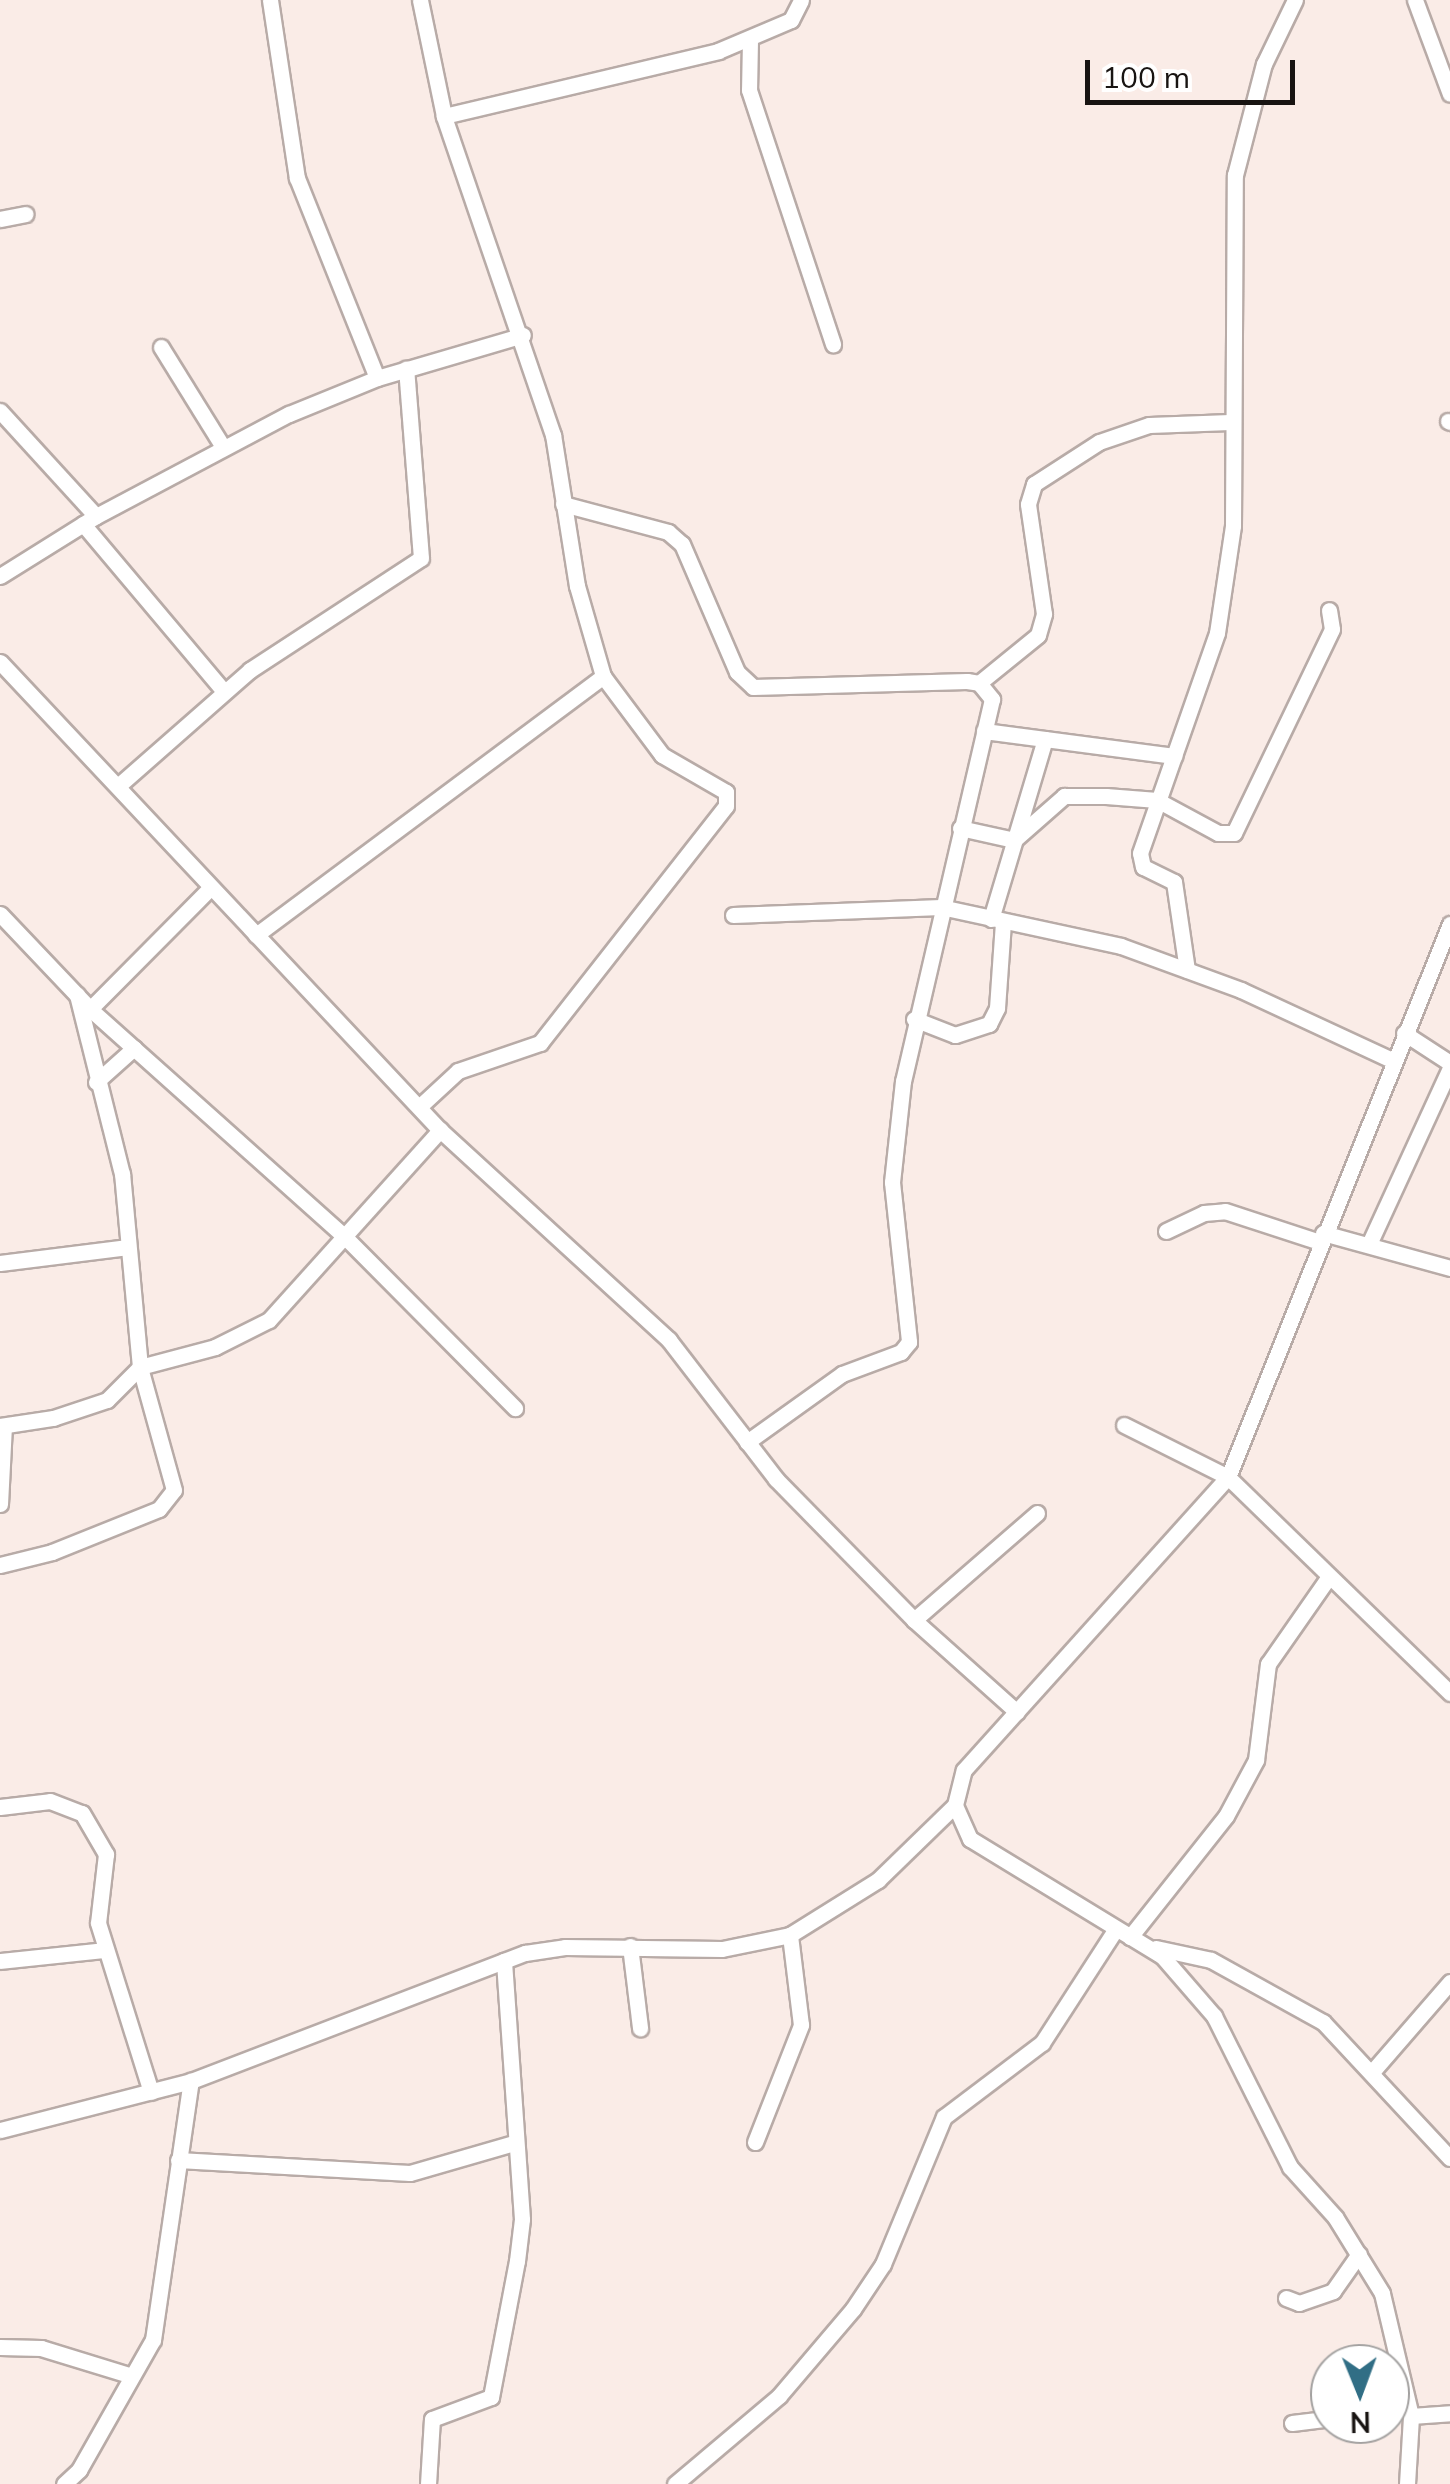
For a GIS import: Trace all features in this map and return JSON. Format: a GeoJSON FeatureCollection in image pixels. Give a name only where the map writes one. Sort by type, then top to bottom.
{"type":"FeatureCollection","features":[{"type":"Feature","properties":{"kind":"street"},"geometry":{"type":"LineString","coordinates":[[270,0],[297,178],[377,378]]}},
{"type":"Feature","properties":{"kind":"street"},"geometry":{"type":"LineString","coordinates":[[419,1107],[458,1071],[540,1042],[726,806],[726,792],[662,755],[604,676],[577,586],[553,435],[523,335],[444,116],[420,0]]}},
{"type":"Feature","properties":{"kind":"street"},"geometry":{"type":"LineString","coordinates":[[444,116],[653,70],[750,40],[791,20],[801,0]]}},
{"type":"Feature","properties":{"kind":"street"},"geometry":{"type":"LineString","coordinates":[[1187,970],[1174,882],[1140,861],[1157,800],[1216,633],[1234,526],[1230,422],[1236,174],[1264,64],[1295,0]]}},
{"type":"Feature","properties":{"kind":"street"},"geometry":{"type":"LineString","coordinates":[[1416,0],[1450,94]]}},
{"type":"Feature","properties":{"kind":"street"},"geometry":{"type":"LineString","coordinates":[[750,40],[749,90],[833,344]]}},
{"type":"Feature","properties":{"kind":"street"},"geometry":{"type":"LineString","coordinates":[[0,219],[26,214]]}},
{"type":"Feature","properties":{"kind":"street"},"geometry":{"type":"LineString","coordinates":[[0,576],[90,520],[223,446],[377,378],[523,335]]}},
{"type":"Feature","properties":{"kind":"street"},"geometry":{"type":"LineString","coordinates":[[161,347],[223,446]]}},
{"type":"Feature","properties":{"kind":"street"},"geometry":{"type":"LineString","coordinates":[[118,786],[223,690],[421,558],[406,369]]}},
{"type":"Feature","properties":{"kind":"street"},"geometry":{"type":"LineString","coordinates":[[0,411],[223,690]]}},
{"type":"Feature","properties":{"kind":"street"},"geometry":{"type":"LineString","coordinates":[[563,504],[668,532],[682,544],[737,672],[753,688],[979,683],[1038,635],[1044,614],[1028,504],[1034,484],[1099,442],[1149,425],[1230,422]]}},
{"type":"Feature","properties":{"kind":"street"},"geometry":{"type":"LineString","coordinates":[[1014,840],[1064,796],[1157,800],[1218,833],[1234,833],[1332,629],[1329,610]]}},
{"type":"Feature","properties":{"kind":"street"},"geometry":{"type":"LineString","coordinates":[[0,662],[209,889],[440,1130],[669,1340],[746,1442],[914,1620],[1016,1712]]}},
{"type":"Feature","properties":{"kind":"street"},"geometry":{"type":"LineString","coordinates":[[256,934],[604,676]]}},
{"type":"Feature","properties":{"kind":"street"},"geometry":{"type":"LineString","coordinates":[[746,1442],[842,1374],[901,1352],[909,1342],[892,1182],[914,1019],[992,699],[979,683]]}},
{"type":"Feature","properties":{"kind":"street"},"geometry":{"type":"LineString","coordinates":[[984,731],[1174,756]]}},
{"type":"Feature","properties":{"kind":"street"},"geometry":{"type":"LineString","coordinates":[[914,1019],[955,1035],[989,1024],[997,1008],[997,920],[1014,840],[1045,739]]}},
{"type":"Feature","properties":{"kind":"street"},"geometry":{"type":"LineString","coordinates":[[960,828],[1014,840]]}},
{"type":"Feature","properties":{"kind":"street"},"geometry":{"type":"LineString","coordinates":[[90,1009],[209,889]]}},
{"type":"Feature","properties":{"kind":"street"},"geometry":{"type":"LineString","coordinates":[[733,915],[940,907],[1120,946],[1187,970],[1392,1060]]}},
{"type":"Feature","properties":{"kind":"street"},"geometry":{"type":"LineString","coordinates":[[0,914],[90,1009],[346,1238],[515,1408]]}},
{"type":"Feature","properties":{"kind":"street"},"geometry":{"type":"LineString","coordinates":[[0,2130],[192,2081],[504,1961],[565,1947],[722,1948],[790,1935],[878,1880],[955,1805],[964,1770],[1228,1477],[1392,1060],[1450,924]]}},
{"type":"Feature","properties":{"kind":"street"},"geometry":{"type":"LineString","coordinates":[[0,1564],[52,1552],[170,1502],[174,1474],[140,1367],[122,1174],[77,995]]}},
{"type":"Feature","properties":{"kind":"street"},"geometry":{"type":"LineString","coordinates":[[1370,1242],[1450,1066],[1404,1034]]}},
{"type":"Feature","properties":{"kind":"street"},"geometry":{"type":"LineString","coordinates":[[96,1082],[134,1048]]}},
{"type":"Feature","properties":{"kind":"street"},"geometry":{"type":"LineString","coordinates":[[0,1504],[2,1426],[107,1400],[140,1367],[216,1347],[269,1320],[440,1130]]}},
{"type":"Feature","properties":{"kind":"street"},"geometry":{"type":"LineString","coordinates":[[1166,1231],[1204,1213],[1226,1212],[1321,1238],[1370,1242],[1450,1268]]}},
{"type":"Feature","properties":{"kind":"street"},"geometry":{"type":"LineString","coordinates":[[0,1262],[128,1247]]}},
{"type":"Feature","properties":{"kind":"street"},"geometry":{"type":"LineString","coordinates":[[1124,1425],[1228,1477],[1450,1692]]}},
{"type":"Feature","properties":{"kind":"street"},"geometry":{"type":"LineString","coordinates":[[914,1620],[1037,1513]]}},
{"type":"Feature","properties":{"kind":"street"},"geometry":{"type":"LineString","coordinates":[[675,2484],[779,2396],[842,2323],[883,2264],[944,2117],[1042,2043],[1226,1816],[1256,1760],[1268,1664],[1328,1578]]}},
{"type":"Feature","properties":{"kind":"street"},"geometry":{"type":"LineString","coordinates":[[0,1807],[50,1800],[82,1812],[106,1854],[97,1889],[105,1950],[151,2092]]}},
{"type":"Feature","properties":{"kind":"street"},"geometry":{"type":"LineString","coordinates":[[955,1805],[970,1838],[1174,1966],[1214,2016],[1290,2167],[1359,2254],[1382,2293],[1394,2344]]}},
{"type":"Feature","properties":{"kind":"street"},"geometry":{"type":"LineString","coordinates":[[755,2142],[802,2025],[790,1935]]}},
{"type":"Feature","properties":{"kind":"street"},"geometry":{"type":"LineString","coordinates":[[1130,1937],[1211,1960],[1323,2022],[1450,2158]]}},
{"type":"Feature","properties":{"kind":"street"},"geometry":{"type":"LineString","coordinates":[[630,1946],[640,2028]]}},
{"type":"Feature","properties":{"kind":"street"},"geometry":{"type":"LineString","coordinates":[[0,1961],[105,1950]]}},
{"type":"Feature","properties":{"kind":"street"},"geometry":{"type":"LineString","coordinates":[[428,2484],[432,2419],[473,2408],[493,2389],[522,2218],[504,1961]]}},
{"type":"Feature","properties":{"kind":"street"},"geometry":{"type":"LineString","coordinates":[[1372,2072],[1450,1982]]}},
{"type":"Feature","properties":{"kind":"street"},"geometry":{"type":"LineString","coordinates":[[64,2484],[79,2470],[158,2323],[192,2081]]}},
{"type":"Feature","properties":{"kind":"street"},"geometry":{"type":"LineString","coordinates":[[178,2160],[410,2173],[514,2143]]}},
{"type":"Feature","properties":{"kind":"street"},"geometry":{"type":"LineString","coordinates":[[1286,2298],[1299,2303],[1333,2291],[1359,2254]]}},
{"type":"Feature","properties":{"kind":"street"},"geometry":{"type":"LineString","coordinates":[[0,2347],[41,2348],[132,2376]]}},
{"type":"Feature","properties":{"kind":"street"},"geometry":{"type":"LineString","coordinates":[[1410,2410],[1450,2413]]}},
{"type":"Feature","properties":{"kind":"street"},"geometry":{"type":"LineString","coordinates":[[1292,2423],[1310,2421]]}},
{"type":"Feature","properties":{"kind":"street"},"geometry":{"type":"LineString","coordinates":[[1408,2484],[1409,2444]]}}]}
